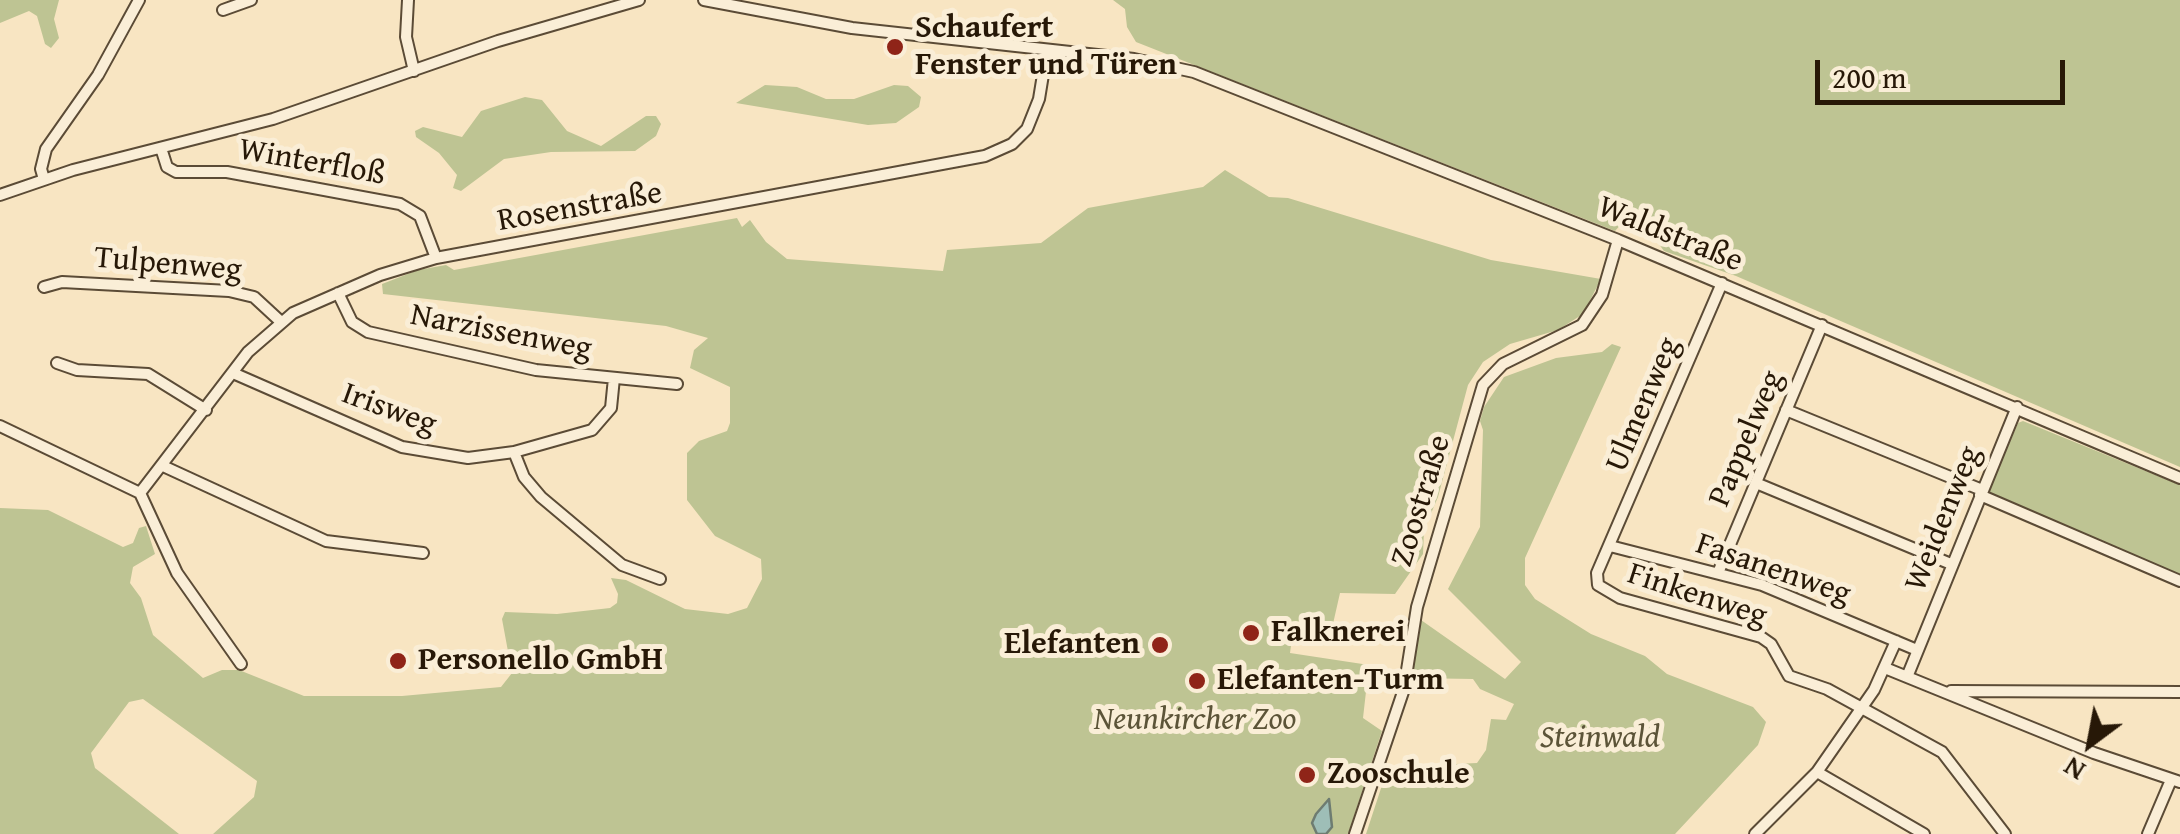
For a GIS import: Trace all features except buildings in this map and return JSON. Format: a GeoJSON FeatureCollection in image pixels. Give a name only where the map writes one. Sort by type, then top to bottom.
{"type":"FeatureCollection","features":[{"type":"Feature","properties":{"kind":"street"},"geometry":{"type":"LineString","coordinates":[[44,179],[46,149],[98,75],[139,0]]}},
{"type":"Feature","properties":{"kind":"street"},"geometry":{"type":"LineString","coordinates":[[223,10],[251,0]]}},
{"type":"Feature","properties":{"kind":"street"},"geometry":{"type":"LineString","coordinates":[[408,0],[406,37],[414,70]]}},
{"type":"Feature","properties":{"kind":"street"},"geometry":{"type":"LineString","coordinates":[[0,195],[44,179],[273,119],[595,10],[639,0]]}},
{"type":"Feature","properties":{"kind":"street","name":"Waldstraße"},"geometry":{"type":"LineString","coordinates":[[704,0],[852,28],[1134,59],[1194,72],[1618,240],[2180,478]]}},
{"type":"Feature","properties":{"kind":"street","name":"Rosenstraße"},"geometry":{"type":"LineString","coordinates":[[140,493],[233,373],[280,321],[338,293],[436,258],[985,156],[1012,144],[1027,128],[1040,98],[1046,50]]}},
{"type":"Feature","properties":{"kind":"street","name":"Winterfloß"},"geometry":{"type":"LineString","coordinates":[[161,148],[168,167],[176,172],[227,172],[400,204],[420,216],[436,258]]}},
{"type":"Feature","properties":{"kind":"street","name":"Zoostraße"},"geometry":{"type":"LineString","coordinates":[[1356,834],[1404,689],[1417,606],[1483,386],[1503,364],[1582,324],[1602,295],[1618,240]]}},
{"type":"Feature","properties":{"kind":"street","name":"Tulpenweg"},"geometry":{"type":"LineString","coordinates":[[44,287],[62,282],[229,291],[254,297],[280,321]]}},
{"type":"Feature","properties":{"kind":"street","name":"Ulmenweg"},"geometry":{"type":"LineString","coordinates":[[1610,546],[1722,283]]}},
{"type":"Feature","properties":{"kind":"street","name":"Narzissenweg"},"geometry":{"type":"LineString","coordinates":[[338,293],[352,322],[368,332],[536,370],[677,384]]}},
{"type":"Feature","properties":{"kind":"street","name":"Pappelweg"},"geometry":{"type":"LineString","coordinates":[[1718,573],[1822,325]]}},
{"type":"Feature","properties":{"kind":"street"},"geometry":{"type":"LineString","coordinates":[[57,363],[77,370],[148,374],[206,410]]}},
{"type":"Feature","properties":{"kind":"street","name":"Irisweg"},"geometry":{"type":"LineString","coordinates":[[233,373],[425,454],[468,458],[514,452],[600,424],[611,408],[614,378]]}},
{"type":"Feature","properties":{"kind":"street","name":"Weidenweg"},"geometry":{"type":"LineString","coordinates":[[1906,677],[2017,407]]}},
{"type":"Feature","properties":{"kind":"street"},"geometry":{"type":"LineString","coordinates":[[1786,410],[2180,581]]}},
{"type":"Feature","properties":{"kind":"street"},"geometry":{"type":"LineString","coordinates":[[0,426],[140,493],[177,574],[241,664]]}},
{"type":"Feature","properties":{"kind":"street"},"geometry":{"type":"LineString","coordinates":[[514,452],[524,477],[542,497],[622,564],[660,579]]}},
{"type":"Feature","properties":{"kind":"street"},"geometry":{"type":"LineString","coordinates":[[163,466],[326,540],[423,553]]}},
{"type":"Feature","properties":{"kind":"street"},"geometry":{"type":"LineString","coordinates":[[1756,483],[1951,564]]}},
{"type":"Feature","properties":{"kind":"street","name":"Fasanenweg"},"geometry":{"type":"LineString","coordinates":[[1610,546],[1790,595],[1917,650]]}},
{"type":"Feature","properties":{"kind":"street","name":"Finkenweg"},"geometry":{"type":"LineString","coordinates":[[1610,546],[1595,579],[1604,591],[1762,638],[1771,644],[1789,676],[1862,708]]}},
{"type":"Feature","properties":{"kind":"street"},"geometry":{"type":"LineString","coordinates":[[1764,831],[1817,772],[1862,708],[1896,642]]}},
{"type":"Feature","properties":{"kind":"street"},"geometry":{"type":"LineString","coordinates":[[1885,668],[2175,781],[2148,834]]}},
{"type":"Feature","properties":{"kind":"street"},"geometry":{"type":"LineString","coordinates":[[1943,691],[2180,692]]}},
{"type":"Feature","properties":{"kind":"street"},"geometry":{"type":"LineString","coordinates":[[1862,708],[1952,760],[2006,834]]}},
{"type":"Feature","properties":{"kind":"street"},"geometry":{"type":"LineString","coordinates":[[1817,772],[1924,834]]}},
{"type":"Feature","properties":{"kind":"green space"},"geometry":{"type":"Polygon","coordinates":[[[0,0],[59,0],[54,19],[59,38],[51,48],[45,44],[37,16],[29,11],[0,23],[0,0]]]}},
{"type":"Feature","properties":{"kind":"green space"},"geometry":{"type":"Polygon","coordinates":[[[1113,0],[2180,0],[2180,467],[1736,276],[1664,251],[1650,232],[1624,221],[1615,231],[1136,42],[1127,27],[1125,9],[1113,0]]]}},
{"type":"Feature","properties":{"kind":"green space"},"geometry":{"type":"Polygon","coordinates":[[[765,85],[797,87],[826,99],[854,99],[894,85],[908,86],[921,97],[919,107],[896,123],[868,125],[736,103],[765,85]]]}},
{"type":"Feature","properties":{"kind":"green space"},"geometry":{"type":"Polygon","coordinates":[[[525,97],[542,100],[567,131],[601,146],[646,116],[656,116],[661,124],[656,136],[635,151],[551,152],[504,159],[461,191],[453,188],[457,175],[439,153],[416,137],[415,131],[423,127],[462,137],[481,111],[525,97]]]}},
{"type":"Feature","properties":{"kind":"green space","name":"Neunkircher Zoo"},"geometry":{"type":"Polygon","coordinates":[[[1225,170],[1269,197],[1288,198],[1491,260],[1601,279],[1583,314],[1558,330],[1510,344],[1483,362],[1468,385],[1438,497],[1424,530],[1423,554],[1395,594],[1340,593],[1330,637],[1293,631],[1290,653],[1369,665],[1363,718],[1382,731],[1348,834],[213,834],[254,797],[257,781],[143,699],[129,702],[91,753],[95,768],[179,834],[0,834],[0,508],[48,510],[123,547],[133,543],[139,528],[146,526],[155,554],[133,567],[130,583],[141,598],[153,635],[203,678],[222,670],[239,670],[304,696],[402,696],[501,687],[512,673],[502,619],[505,612],[557,614],[610,608],[617,603],[618,594],[611,578],[626,580],[685,609],[728,614],[747,608],[762,579],[761,559],[715,536],[687,500],[687,453],[699,441],[727,431],[730,423],[730,387],[690,368],[694,350],[708,338],[666,326],[383,294],[382,284],[418,270],[446,265],[454,270],[737,218],[742,227],[750,220],[766,242],[787,259],[943,271],[947,250],[1041,243],[1088,208],[1203,187],[1225,170]]]}},
{"type":"Feature","properties":{"kind":"green space","name":"Steinwald"},"geometry":{"type":"Polygon","coordinates":[[[1612,344],[1621,347],[1525,558],[1525,585],[1535,599],[1591,634],[1645,656],[1667,674],[1753,707],[1766,722],[1758,745],[1675,834],[1366,834],[1386,773],[1392,767],[1477,763],[1486,750],[1491,719],[1506,720],[1514,704],[1480,689],[1473,679],[1411,678],[1421,620],[1505,679],[1521,662],[1448,589],[1480,527],[1480,421],[1484,407],[1504,377],[1556,358],[1602,352],[1612,344]]]}},
{"type":"Feature","properties":{"kind":"green space"},"geometry":{"type":"Polygon","coordinates":[[[2023,421],[2180,485],[2180,576],[1993,498],[1989,491],[2018,423],[2023,421]]]}},
{"type":"Feature","properties":{"kind":"water"},"geometry":{"type":"Polygon","coordinates":[[[1329,799],[1332,827],[1326,834],[1317,834],[1312,823],[1329,799]]]}},
{"type":"Feature","properties":{"kind":"place","name":"Schaufert Fenster und Türen"},"geometry":{"type":"Point","coordinates":[895,47]}},
{"type":"Feature","properties":{"kind":"place","name":"Falknerei"},"geometry":{"type":"Point","coordinates":[1251,633]}},
{"type":"Feature","properties":{"kind":"place","name":"Elefanten"},"geometry":{"type":"Point","coordinates":[1160,645]}},
{"type":"Feature","properties":{"kind":"place","name":"Personello GmbH"},"geometry":{"type":"Point","coordinates":[398,661]}},
{"type":"Feature","properties":{"kind":"place","name":"Elefanten-Turm"},"geometry":{"type":"Point","coordinates":[1197,681]}},
{"type":"Feature","properties":{"kind":"place","name":"Zooschule"},"geometry":{"type":"Point","coordinates":[1307,775]}}]}
